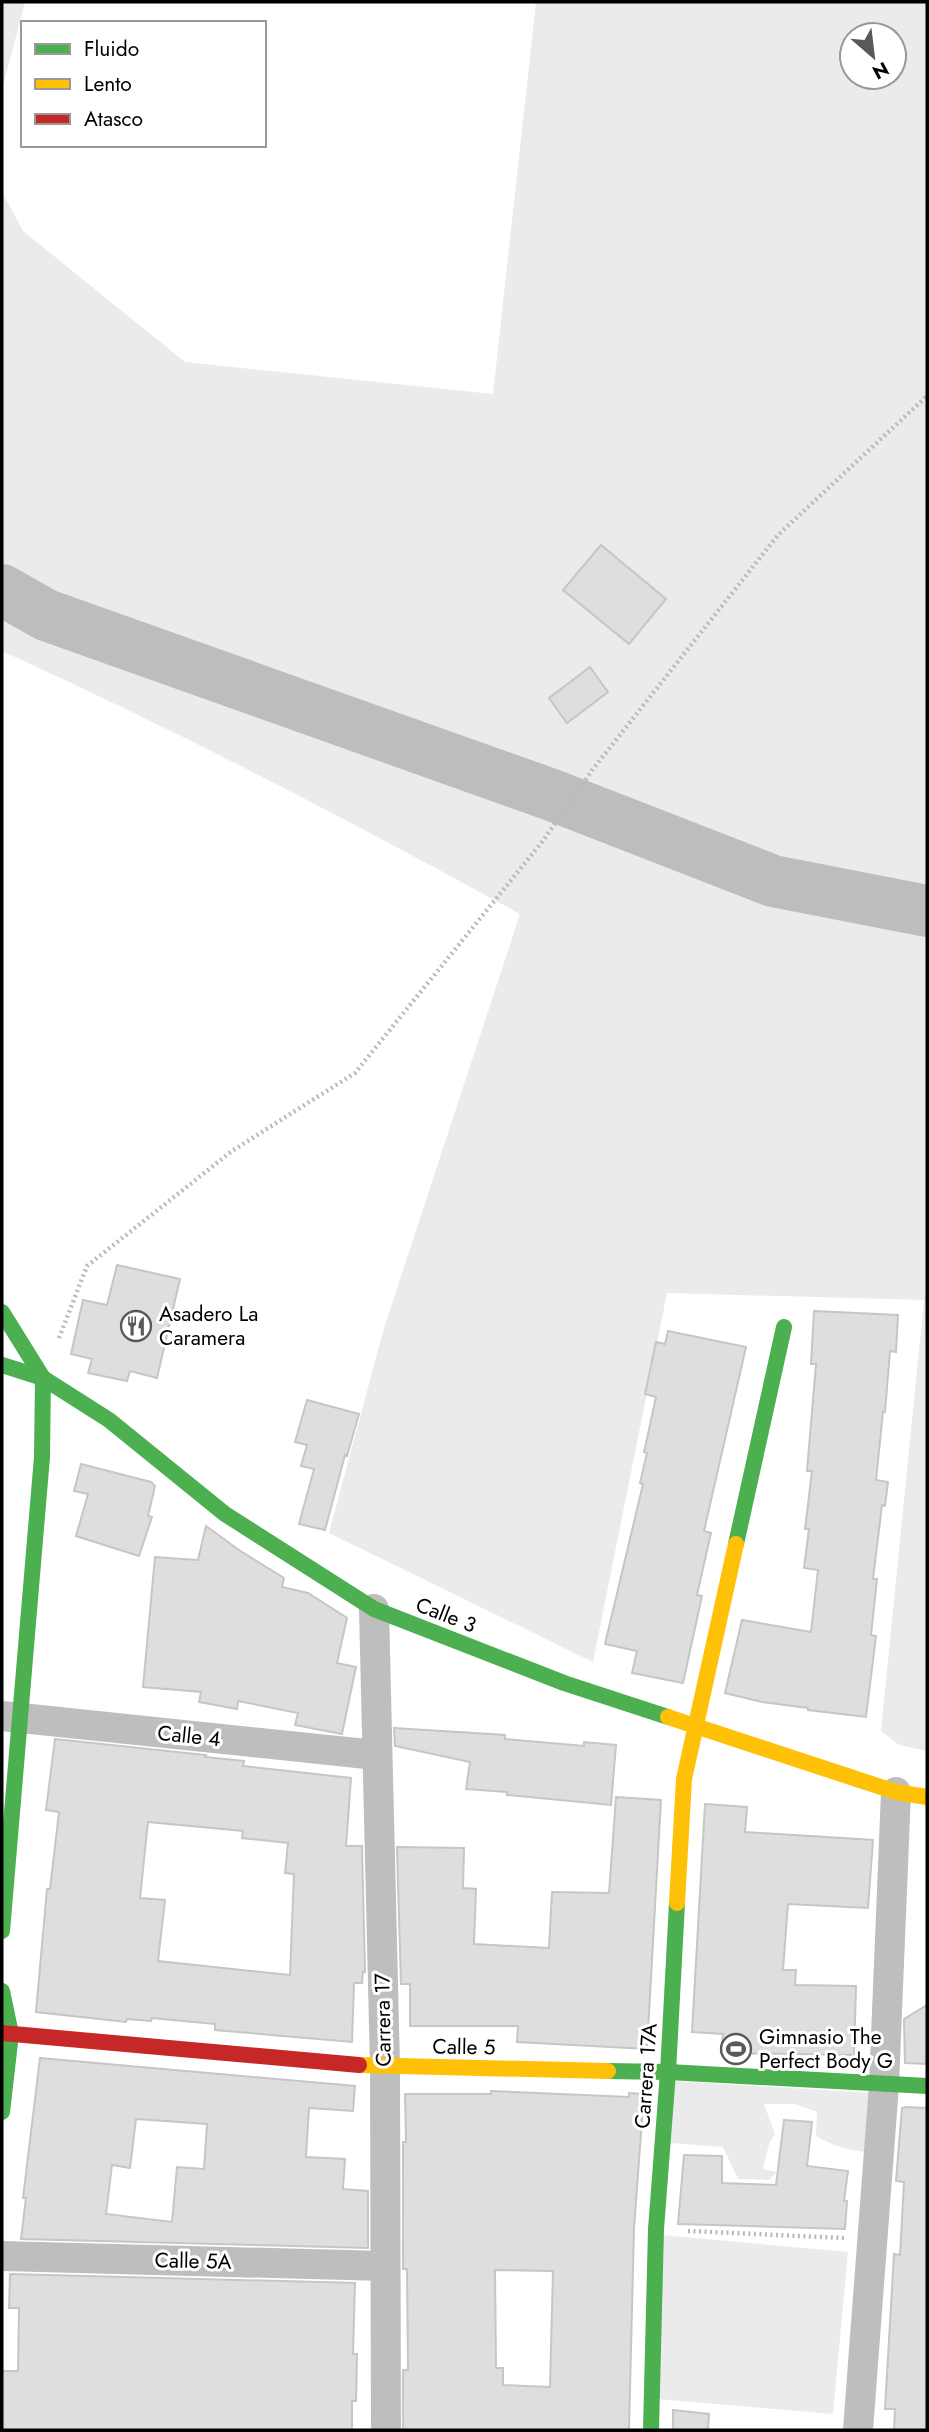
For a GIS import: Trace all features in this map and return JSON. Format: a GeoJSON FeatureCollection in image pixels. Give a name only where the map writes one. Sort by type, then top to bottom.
{"type":"FeatureCollection","features":[{"type":"Feature","properties":{"kind":"street"},"geometry":{"type":"LineString","coordinates":[[2,1312],[43,1378],[42,1457],[10,1717],[2,1931]]}},
{"type":"Feature","properties":{"kind":"street","name":"Carrera 17A"},"geometry":{"type":"LineString","coordinates":[[651,2430],[656,2230],[668,2072],[684,1779],[784,1327]]}},
{"type":"Feature","properties":{"kind":"street","name":"Calle 3"},"geometry":{"type":"LineString","coordinates":[[2,1365],[43,1378],[109,1420],[225,1514],[374,1609],[564,1683],[896,1792],[927,1797]]}},
{"type":"Feature","properties":{"kind":"street","name":"Carrera 17"},"geometry":{"type":"LineString","coordinates":[[374,1609],[385,2067],[386,2430]]}},
{"type":"Feature","properties":{"kind":"street","name":"Calle 4"},"geometry":{"type":"LineString","coordinates":[[10,1717],[376,1755]]}},
{"type":"Feature","properties":{"kind":"street"},"geometry":{"type":"LineString","coordinates":[[859,2430],[884,2085],[896,1792]]}},
{"type":"Feature","properties":{"kind":"street"},"geometry":{"type":"LineString","coordinates":[[2,1991],[6,2033],[2,2112]]}},
{"type":"Feature","properties":{"kind":"street","name":"Calle 5"},"geometry":{"type":"LineString","coordinates":[[6,2033],[385,2067],[668,2072],[927,2086]]}},
{"type":"Feature","properties":{"kind":"street","name":"Calle 5A"},"geometry":{"type":"LineString","coordinates":[[2,2256],[384,2266]]}},
{"type":"Feature","properties":{"kind":"path"},"geometry":{"type":"LineString","coordinates":[[43,1378],[87,1266],[232,1151],[355,1073],[542,842],[593,769],[778,536],[927,396]]}},
{"type":"Feature","properties":{"kind":"path"},"geometry":{"type":"LineString","coordinates":[[656,2230],[873,2239]]}},
{"type":"Feature","properties":{"kind":"shaded area"},"geometry":{"type":"Polygon","coordinates":[[[2,2],[25,2],[2,90],[2,2]]]}},
{"type":"Feature","properties":{"kind":"shaded area"},"geometry":{"type":"Polygon","coordinates":[[[536,2],[927,2],[927,1751],[899,1745],[881,1731],[924,1300],[667,1293],[593,1662],[329,1533],[384,1328],[520,914],[264,778],[2,651],[2,192],[23,231],[185,362],[493,394],[536,2]],[[601,545],[563,589],[629,644],[666,599],[601,545]]]}},
{"type":"Feature","properties":{"kind":"shaded area"},"geometry":{"type":"Polygon","coordinates":[[[674,2081],[873,2093],[869,2152],[841,2147],[816,2136],[817,2112],[795,2104],[764,2104],[775,2134],[769,2144],[763,2169],[777,2172],[769,2180],[738,2179],[723,2147],[670,2143],[674,2081]]]}},
{"type":"Feature","properties":{"kind":"shaded area"},"geometry":{"type":"Polygon","coordinates":[[[661,2235],[848,2252],[833,2414],[646,2398],[661,2235]]]}},
{"type":"Feature","properties":{"kind":"building"},"geometry":{"type":"Polygon","coordinates":[[[601,545],[666,599],[629,644],[563,590],[601,545]]]}},
{"type":"Feature","properties":{"kind":"building"},"geometry":{"type":"Polygon","coordinates":[[[590,667],[608,692],[567,723],[549,698],[590,667]]]}},
{"type":"Feature","properties":{"kind":"building"},"geometry":{"type":"Polygon","coordinates":[[[117,1265],[180,1279],[157,1378],[130,1371],[127,1381],[88,1373],[92,1359],[71,1354],[83,1300],[107,1305],[117,1265]]]}},
{"type":"Feature","properties":{"kind":"building"},"geometry":{"type":"Polygon","coordinates":[[[814,1311],[898,1315],[896,1352],[890,1351],[876,1480],[888,1482],[885,1506],[882,1505],[873,1579],[877,1579],[871,1635],[876,1636],[866,1717],[808,1710],[725,1693],[742,1620],[811,1632],[818,1570],[804,1568],[809,1529],[805,1529],[812,1471],[807,1471],[816,1364],[811,1364],[814,1311]]]}},
{"type":"Feature","properties":{"kind":"building"},"geometry":{"type":"Polygon","coordinates":[[[668,1331],[746,1347],[704,1531],[711,1533],[697,1595],[702,1596],[683,1683],[632,1673],[637,1651],[605,1644],[643,1484],[640,1483],[647,1453],[644,1452],[656,1397],[645,1394],[656,1342],[665,1344],[668,1331]]]}},
{"type":"Feature","properties":{"kind":"building"},"geometry":{"type":"Polygon","coordinates":[[[307,1400],[359,1414],[325,1530],[299,1524],[314,1469],[301,1466],[307,1445],[295,1442],[307,1400]]]}},
{"type":"Feature","properties":{"kind":"building"},"geometry":{"type":"Polygon","coordinates":[[[81,1464],[151,1482],[155,1486],[148,1516],[152,1517],[139,1556],[76,1536],[88,1494],[74,1491],[81,1464]]]}},
{"type":"Feature","properties":{"kind":"building"},"geometry":{"type":"Polygon","coordinates":[[[206,1526],[284,1578],[282,1587],[308,1593],[347,1618],[337,1663],[356,1667],[342,1734],[295,1725],[298,1713],[238,1701],[237,1709],[199,1702],[201,1692],[143,1687],[155,1557],[198,1560],[206,1526]]]}},
{"type":"Feature","properties":{"kind":"building"},"geometry":{"type":"Polygon","coordinates":[[[394,1728],[505,1735],[505,1739],[584,1746],[584,1742],[616,1745],[611,1805],[466,1789],[470,1762],[395,1746],[394,1728]]]}},
{"type":"Feature","properties":{"kind":"building"},"geometry":{"type":"Polygon","coordinates":[[[55,1739],[206,1755],[205,1757],[244,1761],[243,1766],[351,1778],[346,1846],[362,1846],[365,1972],[363,1971],[362,1983],[354,1983],[352,2042],[215,2030],[215,2024],[152,2018],[151,2021],[127,2019],[126,2022],[36,2012],[47,1889],[50,1889],[59,1812],[46,1810],[55,1739]],[[148,1822],[140,1898],[165,1900],[158,1961],[290,1975],[294,1874],[285,1873],[288,1843],[242,1838],[243,1831],[148,1822]]]}},
{"type":"Feature","properties":{"kind":"building"},"geometry":{"type":"Polygon","coordinates":[[[616,1797],[661,1800],[647,2049],[517,2042],[518,2026],[410,2026],[410,1984],[401,1984],[397,1847],[464,1848],[463,1888],[476,1889],[474,1944],[549,1948],[552,1892],[609,1893],[616,1797]]]}},
{"type":"Feature","properties":{"kind":"building"},"geometry":{"type":"Polygon","coordinates":[[[705,1804],[747,1807],[745,1832],[873,1840],[868,1908],[788,1904],[783,1970],[796,1970],[795,1985],[856,1986],[854,2055],[721,2053],[723,2034],[692,2032],[705,1804]]]}},
{"type":"Feature","properties":{"kind":"building"},"geometry":{"type":"Polygon","coordinates":[[[927,2005],[927,2064],[905,2063],[904,2019],[927,2005]]]}},
{"type":"Feature","properties":{"kind":"building"},"geometry":{"type":"Polygon","coordinates":[[[40,2058],[355,2086],[353,2111],[309,2108],[306,2157],[345,2159],[343,2189],[368,2191],[368,2248],[21,2239],[26,2198],[23,2198],[40,2058]],[[136,2119],[130,2168],[112,2165],[106,2214],[172,2222],[177,2167],[204,2169],[207,2124],[136,2119]]]}},
{"type":"Feature","properties":{"kind":"building"},"geometry":{"type":"Polygon","coordinates":[[[491,2091],[629,2097],[629,2093],[644,2094],[634,2228],[629,2430],[403,2430],[403,2370],[408,2370],[407,2269],[403,2269],[405,2094],[491,2094],[491,2091]],[[495,2270],[496,2368],[503,2368],[503,2385],[550,2387],[553,2271],[495,2270]]]}},
{"type":"Feature","properties":{"kind":"building"},"geometry":{"type":"Polygon","coordinates":[[[902,2108],[927,2108],[927,2430],[894,2430],[895,2409],[885,2409],[894,2254],[900,2255],[904,2182],[896,2181],[902,2108]]]}},
{"type":"Feature","properties":{"kind":"building"},"geometry":{"type":"Polygon","coordinates":[[[784,2120],[812,2122],[807,2166],[848,2171],[844,2201],[847,2201],[845,2229],[678,2224],[684,2155],[722,2156],[722,2183],[776,2185],[784,2120]]]}},
{"type":"Feature","properties":{"kind":"building"},"geometry":{"type":"Polygon","coordinates":[[[10,2274],[355,2283],[353,2354],[357,2354],[352,2430],[2,2430],[2,2371],[18,2371],[19,2308],[9,2308],[10,2274]]]}},
{"type":"Feature","properties":{"kind":"building"},"geometry":{"type":"Polygon","coordinates":[[[673,2410],[709,2414],[708,2430],[673,2430],[673,2410]]]}},
{"type":"Feature","properties":{"kind":"waterway"},"geometry":{"type":"LineString","coordinates":[[2,590],[46,615],[552,795],[773,881],[927,911]]}},
{"type":"Feature","properties":{"kind":"traffic: fast"},"geometry":{"type":"LineString","coordinates":[[2,1312],[43,1378]]}},
{"type":"Feature","properties":{"kind":"traffic: fast"},"geometry":{"type":"LineString","coordinates":[[736,1544],[784,1327]]}},
{"type":"Feature","properties":{"kind":"traffic: fast"},"geometry":{"type":"LineString","coordinates":[[2,1365],[43,1378],[109,1420],[225,1514],[374,1609],[564,1683],[668,1717]]}},
{"type":"Feature","properties":{"kind":"traffic: fast"},"geometry":{"type":"LineString","coordinates":[[2,1931],[42,1457],[43,1378]]}},
{"type":"Feature","properties":{"kind":"traffic: fast"},"geometry":{"type":"LineString","coordinates":[[651,2430],[656,2229],[677,1903]]}},
{"type":"Feature","properties":{"kind":"traffic: fast"},"geometry":{"type":"LineString","coordinates":[[2,1991],[11,2034],[2,2112]]}},
{"type":"Feature","properties":{"kind":"traffic: fast"},"geometry":{"type":"LineString","coordinates":[[608,2071],[927,2086]]}},
{"type":"Feature","properties":{"kind":"traffic: slow"},"geometry":{"type":"LineString","coordinates":[[677,1903],[684,1779],[736,1544]]}},
{"type":"Feature","properties":{"kind":"traffic: slow"},"geometry":{"type":"LineString","coordinates":[[668,1717],[896,1792],[927,1797]]}},
{"type":"Feature","properties":{"kind":"traffic: slow"},"geometry":{"type":"LineString","coordinates":[[359,2065],[608,2071]]}},
{"type":"Feature","properties":{"kind":"traffic: jam"},"geometry":{"type":"LineString","coordinates":[[2,2033],[359,2065]]}},
{"type":"Feature","properties":{"kind":"place","name":"Asadero La Caramera"},"geometry":{"type":"Point","coordinates":[136,1326]}},
{"type":"Feature","properties":{"kind":"place","name":"Gimnasio The Perfect Body G"},"geometry":{"type":"Point","coordinates":[736,2049]}}]}
